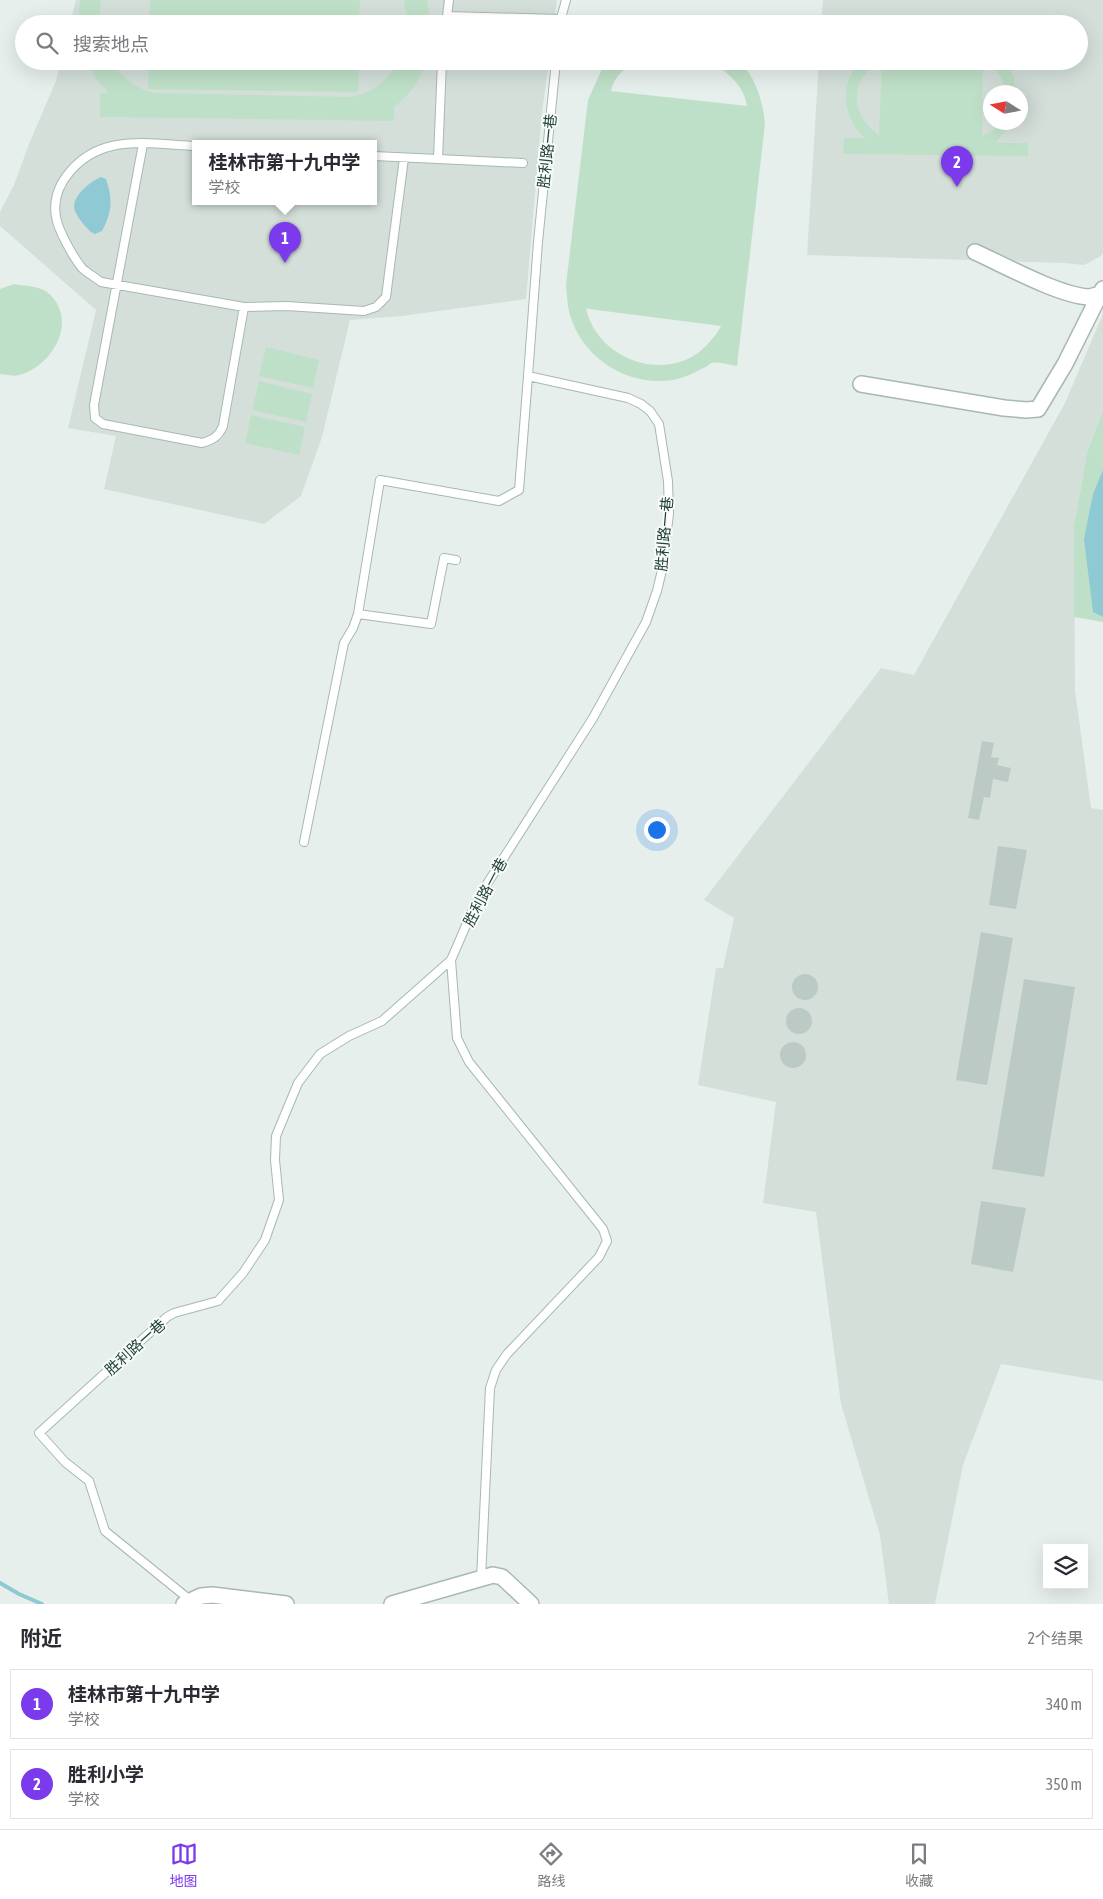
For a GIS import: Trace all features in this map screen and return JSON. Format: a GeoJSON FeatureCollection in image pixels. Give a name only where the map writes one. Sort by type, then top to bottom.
{"type":"FeatureCollection","features":[{"type":"Feature","properties":{"kind":"street"},"geometry":{"type":"LineString","coordinates":[[975,252],[1054,288],[1090,297],[1101,291]]}},
{"type":"Feature","properties":{"kind":"street"},"geometry":{"type":"LineString","coordinates":[[861,384],[1004,408],[1026,410],[1038,408],[1065,364],[1101,291]]}},
{"type":"Feature","properties":{"kind":"street"},"geometry":{"type":"LineString","coordinates":[[392,1604],[493,1575],[502,1577],[531,1604]]}},
{"type":"Feature","properties":{"kind":"street"},"geometry":{"type":"LineString","coordinates":[[187,1602],[212,1595],[286,1604]]}},
{"type":"Feature","properties":{"kind":"lane"},"geometry":{"type":"LineString","coordinates":[[447,15],[449,0]]}},
{"type":"Feature","properties":{"kind":"lane"},"geometry":{"type":"LineString","coordinates":[[562,15],[566,0]]}},
{"type":"Feature","properties":{"kind":"lane"},"geometry":{"type":"LineString","coordinates":[[438,159],[442,70]]}},
{"type":"Feature","properties":{"kind":"lane","name":"胜利路一巷"},"geometry":{"type":"LineString","coordinates":[[187,1602],[105,1531],[90,1481],[65,1462],[39,1433],[167,1318],[174,1313],[218,1301],[243,1273],[265,1240],[279,1200],[275,1160],[276,1136],[298,1083],[320,1054],[349,1036],[382,1021],[451,960],[474,907],[487,884],[593,718],[646,622],[657,591],[669,514],[668,481],[658,424],[650,411],[628,398],[528,376],[538,242],[555,70]]}},
{"type":"Feature","properties":{"kind":"lane"},"geometry":{"type":"LineString","coordinates":[[192,146],[143,144],[112,146],[82,160],[70,170],[63,181],[56,206],[56,218],[82,268],[101,282],[244,307],[287,306],[364,312],[376,307],[386,297],[404,158]]}},
{"type":"Feature","properties":{"kind":"lane"},"geometry":{"type":"LineString","coordinates":[[143,144],[94,405],[95,418],[103,424],[202,443],[212,440],[220,434],[223,426],[244,307]]}},
{"type":"Feature","properties":{"kind":"lane"},"geometry":{"type":"LineString","coordinates":[[377,156],[523,163]]}},
{"type":"Feature","properties":{"kind":"lane"},"geometry":{"type":"LineString","coordinates":[[304,842],[344,643],[353,628],[358,614],[380,480],[499,501],[519,490],[528,376]]}},
{"type":"Feature","properties":{"kind":"lane"},"geometry":{"type":"LineString","coordinates":[[358,614],[431,624],[444,558],[456,560]]}},
{"type":"Feature","properties":{"kind":"lane"},"geometry":{"type":"LineString","coordinates":[[451,960],[457,1038],[469,1062],[603,1229],[607,1241],[599,1257],[507,1354],[496,1370],[490,1388],[481,1579]]}},
{"type":"Feature","properties":{"kind":"shaded area"},"geometry":{"type":"Polygon","coordinates":[[[76,0],[557,0],[555,15],[72,15],[76,0]]]}},
{"type":"Feature","properties":{"kind":"shaded area"},"geometry":{"type":"Polygon","coordinates":[[[823,0],[1103,0],[1103,252],[1101,256],[1084,265],[807,255],[818,70],[1088,70],[1088,15],[822,15],[823,0]]]}},
{"type":"Feature","properties":{"kind":"shaded area"},"geometry":{"type":"Polygon","coordinates":[[[59,70],[548,70],[542,112],[526,299],[402,316],[350,320],[322,437],[301,496],[264,524],[104,489],[116,436],[68,428],[96,310],[0,226],[0,212],[14,185],[56,81],[59,70]]]}},
{"type":"Feature","properties":{"kind":"shaded area"},"geometry":{"type":"Polygon","coordinates":[[[1103,314],[1103,410],[1087,453],[1074,525],[1075,690],[1091,808],[1103,810],[1103,1381],[1001,1364],[963,1465],[935,1604],[889,1604],[880,1535],[841,1404],[816,1212],[763,1203],[776,1102],[698,1085],[716,968],[723,968],[734,918],[704,900],[881,668],[914,675],[1065,403],[1103,314]]]}},
{"type":"Feature","properties":{"kind":"green space"},"geometry":{"type":"Polygon","coordinates":[[[80,0],[101,0],[100,15],[79,15],[80,0]]]}},
{"type":"Feature","properties":{"kind":"green space"},"geometry":{"type":"Polygon","coordinates":[[[150,0],[360,0],[359,15],[149,15],[150,0]]]}},
{"type":"Feature","properties":{"kind":"green space"},"geometry":{"type":"Polygon","coordinates":[[[404,0],[427,0],[430,15],[406,15],[404,0]]]}},
{"type":"Feature","properties":{"kind":"green space"},"geometry":{"type":"Polygon","coordinates":[[[91,70],[118,70],[141,89],[154,93],[349,97],[365,93],[379,85],[393,70],[423,70],[414,87],[394,107],[394,121],[100,117],[100,93],[109,93],[91,70]]]}},
{"type":"Feature","properties":{"kind":"green space"},"geometry":{"type":"Polygon","coordinates":[[[149,70],[359,70],[358,92],[148,89],[149,70]]]}},
{"type":"Feature","properties":{"kind":"green space"},"geometry":{"type":"Polygon","coordinates":[[[602,70],[624,70],[614,81],[611,91],[747,106],[738,85],[722,70],[747,70],[750,74],[758,90],[765,124],[737,366],[711,363],[691,374],[673,380],[656,381],[640,379],[610,367],[596,357],[576,331],[569,311],[566,285],[588,100],[602,70]],[[586,308],[593,326],[604,342],[619,354],[636,361],[655,365],[674,364],[691,357],[707,345],[717,334],[721,326],[586,308]]]}},
{"type":"Feature","properties":{"kind":"green space"},"geometry":{"type":"Polygon","coordinates":[[[854,70],[868,70],[858,87],[858,107],[869,127],[879,135],[882,70],[983,70],[982,136],[993,130],[1006,130],[996,143],[1028,143],[1028,156],[843,154],[844,138],[865,138],[852,121],[848,111],[846,90],[854,70]]]}},
{"type":"Feature","properties":{"kind":"green space"},"geometry":{"type":"Polygon","coordinates":[[[995,70],[1010,70],[1015,85],[1004,85],[995,70]]]}},
{"type":"Feature","properties":{"kind":"green space"},"geometry":{"type":"Polygon","coordinates":[[[14,284],[36,287],[47,292],[57,303],[61,315],[62,328],[52,352],[31,370],[15,376],[0,374],[0,289],[14,284]]]}},
{"type":"Feature","properties":{"kind":"green space"},"geometry":{"type":"Polygon","coordinates":[[[266,347],[319,360],[313,388],[259,376],[266,347]]]}},
{"type":"Feature","properties":{"kind":"green space"},"geometry":{"type":"Polygon","coordinates":[[[259,381],[312,394],[306,422],[252,410],[259,381]]]}},
{"type":"Feature","properties":{"kind":"green space"},"geometry":{"type":"Polygon","coordinates":[[[1103,410],[1103,622],[1074,617],[1074,525],[1087,453],[1103,410]]]}},
{"type":"Feature","properties":{"kind":"green space"},"geometry":{"type":"Polygon","coordinates":[[[251,415],[305,427],[299,455],[245,443],[251,415]]]}},
{"type":"Feature","properties":{"kind":"water"},"geometry":{"type":"Polygon","coordinates":[[[101,177],[106,179],[110,193],[110,212],[102,231],[95,234],[83,223],[74,208],[77,197],[81,192],[101,177]]]}},
{"type":"Feature","properties":{"kind":"water"},"geometry":{"type":"Polygon","coordinates":[[[1103,470],[1103,617],[1093,612],[1084,539],[1093,494],[1103,470]]]}},
{"type":"Feature","properties":{"kind":"building"},"geometry":{"type":"Polygon","coordinates":[[[982,741],[994,743],[991,757],[999,758],[997,765],[1011,768],[1008,782],[993,779],[990,798],[984,797],[979,820],[968,818],[982,741]]]}},
{"type":"Feature","properties":{"kind":"building"},"geometry":{"type":"Polygon","coordinates":[[[998,846],[1027,850],[1016,909],[989,905],[998,846]]]}},
{"type":"Feature","properties":{"kind":"building"},"geometry":{"type":"Polygon","coordinates":[[[981,932],[1013,938],[987,1085],[956,1080],[981,932]]]}},
{"type":"Feature","properties":{"kind":"building"},"geometry":{"type":"Polygon","coordinates":[[[805,974],[814,978],[818,987],[814,996],[805,1000],[796,996],[792,987],[796,978],[805,974]]]}},
{"type":"Feature","properties":{"kind":"building"},"geometry":{"type":"Polygon","coordinates":[[[1024,979],[1075,987],[1044,1177],[992,1169],[1024,979]]]}},
{"type":"Feature","properties":{"kind":"building"},"geometry":{"type":"Polygon","coordinates":[[[799,1008],[808,1012],[812,1021],[808,1030],[799,1034],[790,1030],[786,1021],[790,1012],[799,1008]]]}},
{"type":"Feature","properties":{"kind":"building"},"geometry":{"type":"Polygon","coordinates":[[[793,1042],[802,1046],[806,1055],[802,1064],[793,1068],[784,1064],[780,1055],[784,1046],[793,1042]]]}},
{"type":"Feature","properties":{"kind":"building"},"geometry":{"type":"Polygon","coordinates":[[[981,1201],[1026,1208],[1013,1272],[971,1264],[981,1201]]]}},
{"type":"Feature","properties":{"kind":"waterway"},"geometry":{"type":"LineString","coordinates":[[0,1583],[42,1604]]}},
{"type":"Feature","properties":{"kind":"place","name":"胜利小学"},"geometry":{"type":"Point","coordinates":[957,187]}},
{"type":"Feature","properties":{"kind":"place","name":"桂林市第十九中学"},"geometry":{"type":"Point","coordinates":[285,263]}}]}
